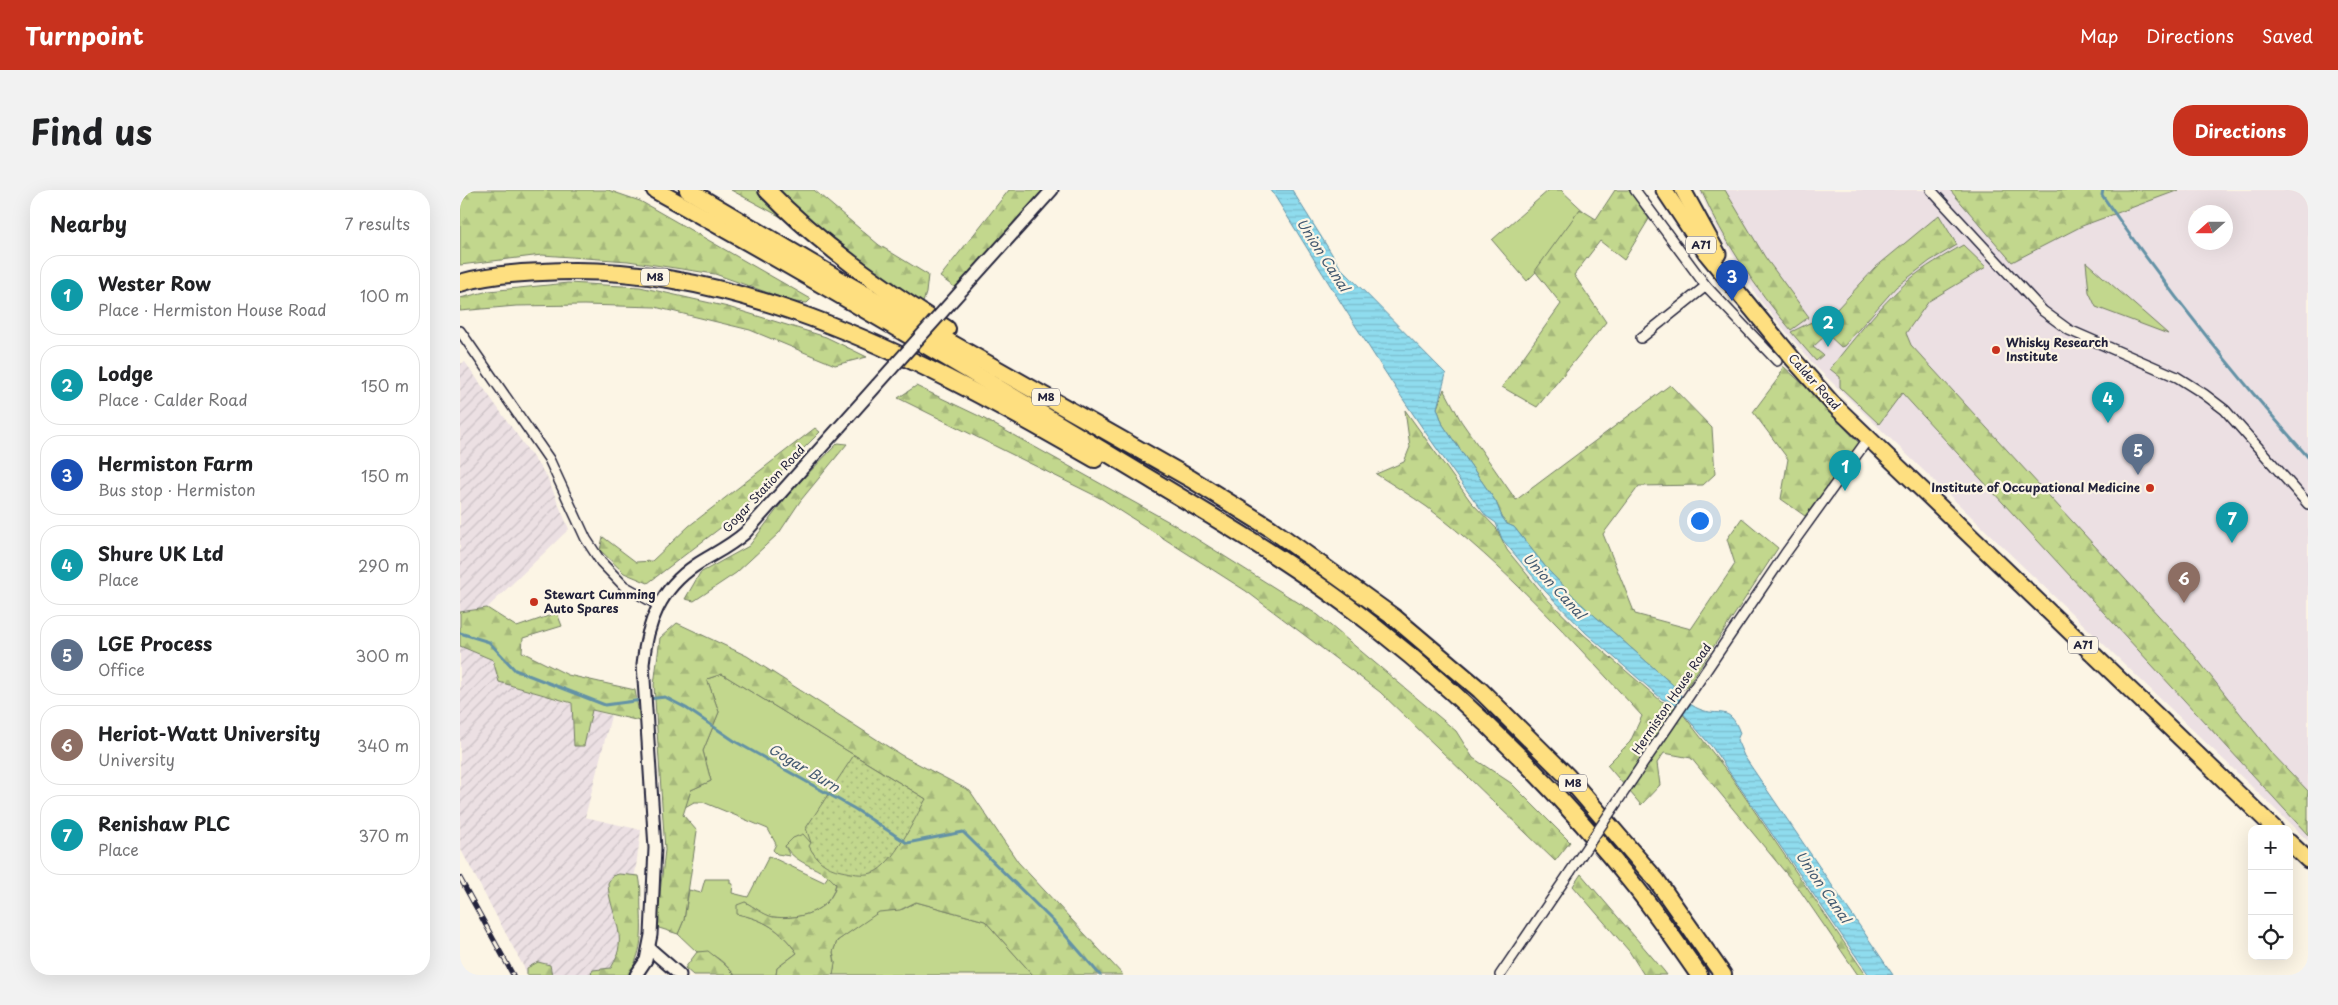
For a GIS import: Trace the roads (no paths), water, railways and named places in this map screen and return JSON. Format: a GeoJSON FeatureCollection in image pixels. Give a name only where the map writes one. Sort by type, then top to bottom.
{"type":"FeatureCollection","features":[{"type":"Feature","properties":{"kind":"highway","name":"M8"},"geometry":{"type":"LineString","coordinates":[[655,190],[1011,396],[1233,530],[1301,573],[1368,622],[1436,678],[1507,744],[1573,814],[1637,890],[1700,975]]}},
{"type":"Feature","properties":{"kind":"highway","name":"M8"},"geometry":{"type":"LineString","coordinates":[[688,190],[845,283],[1190,479]]}},
{"type":"Feature","properties":{"kind":"highway","name":"M8"},"geometry":{"type":"LineString","coordinates":[[767,190],[794,216],[857,267],[920,312],[1270,528],[1340,576],[1396,618],[1480,690],[1567,776],[1657,882],[1723,975]]}},
{"type":"Feature","properties":{"kind":"highway","name":"M8"},"geometry":{"type":"LineString","coordinates":[[460,283],[498,276],[561,270],[627,273],[718,290],[820,320],[923,367],[1034,425],[1136,482],[1233,530]]}},
{"type":"Feature","properties":{"kind":"main road","name":"Calder Road"},"geometry":{"type":"LineString","coordinates":[[1664,190],[1706,253],[1811,380],[1891,462],[2271,825]]}},
{"type":"Feature","properties":{"kind":"main road","name":"Calder Road"},"geometry":{"type":"LineString","coordinates":[[1683,190],[1743,296]]}},
{"type":"Feature","properties":{"kind":"main road"},"geometry":{"type":"LineString","coordinates":[[2293,846],[2308,860]]}},
{"type":"Feature","properties":{"kind":"street","name":"Gogar Station Road"},"geometry":{"type":"LineString","coordinates":[[636,975],[646,960],[649,948],[654,848],[643,664],[645,638],[658,605],[677,580],[696,565],[730,546],[745,533],[1052,190]]}},
{"type":"Feature","properties":{"kind":"street"},"geometry":{"type":"LineString","coordinates":[[1635,190],[1706,286],[1777,361]]}},
{"type":"Feature","properties":{"kind":"street"},"geometry":{"type":"LineString","coordinates":[[1931,190],[2043,311],[2069,330],[2177,377],[2204,394],[2225,410],[2308,504]]}},
{"type":"Feature","properties":{"kind":"street"},"geometry":{"type":"LineString","coordinates":[[1641,338],[1706,286]]}},
{"type":"Feature","properties":{"kind":"street"},"geometry":{"type":"LineString","coordinates":[[460,331],[549,459],[586,539],[601,562],[624,586],[658,605]]}},
{"type":"Feature","properties":{"kind":"street","name":"Hermiston House Road"},"geometry":{"type":"LineString","coordinates":[[1500,975],[1785,554],[1868,439]]}},
{"type":"Feature","properties":{"kind":"street"},"geometry":{"type":"LineString","coordinates":[[649,948],[680,975]]}},
{"type":"Feature","properties":{"kind":"water","name":"Union Canal"},"geometry":{"type":"Polygon","coordinates":[[[1271,190],[1292,190],[1340,267],[1446,374],[1437,408],[1443,425],[1496,502],[1507,524],[1514,527],[1548,570],[1579,602],[1673,685],[1688,702],[1699,709],[1723,713],[1732,718],[1740,733],[1737,740],[1744,756],[1893,975],[1869,975],[1712,747],[1675,704],[1662,699],[1586,633],[1545,591],[1502,539],[1496,523],[1486,516],[1401,397],[1271,190]]]}},
{"type":"Feature","properties":{"kind":"waterway"},"geometry":{"type":"LineString","coordinates":[[2103,190],[2102,195],[2176,297],[2227,362],[2308,457]]}},
{"type":"Feature","properties":{"kind":"waterway","name":"Gogar Burn"},"geometry":{"type":"LineString","coordinates":[[460,633],[489,642],[515,670],[605,705],[642,700]]}},
{"type":"Feature","properties":{"kind":"waterway","name":"Gogar Burn"},"geometry":{"type":"LineString","coordinates":[[648,699],[665,697],[686,708],[736,742],[855,809],[907,843],[963,832],[1053,921],[1100,975]]}},
{"type":"Feature","properties":{"kind":"railway"},"geometry":{"type":"LineString","coordinates":[[460,878],[513,975]]}},
{"type":"Feature","properties":{"kind":"place","name":"Hermiston Farm"},"geometry":{"type":"Point","coordinates":[1732,301]}},
{"type":"Feature","properties":{"kind":"place","name":"Lodge"},"geometry":{"type":"Point","coordinates":[1828,347]}},
{"type":"Feature","properties":{"kind":"place","name":"Whisky Research Institute"},"geometry":{"type":"Point","coordinates":[1996,350]}},
{"type":"Feature","properties":{"kind":"place","name":"Shure UK Ltd"},"geometry":{"type":"Point","coordinates":[2108,423]}},
{"type":"Feature","properties":{"kind":"place","name":"LGE Process"},"geometry":{"type":"Point","coordinates":[2138,475]}},
{"type":"Feature","properties":{"kind":"place","name":"Institute of Occupational Medicine"},"geometry":{"type":"Point","coordinates":[2150,488]}},
{"type":"Feature","properties":{"kind":"place","name":"Wester Row"},"geometry":{"type":"Point","coordinates":[1845,491]}},
{"type":"Feature","properties":{"kind":"place","name":"Renishaw PLC"},"geometry":{"type":"Point","coordinates":[2232,543]}},
{"type":"Feature","properties":{"kind":"place","name":"Stewart Cumming Auto Spares"},"geometry":{"type":"Point","coordinates":[534,602]}},
{"type":"Feature","properties":{"kind":"place","name":"Heriot-Watt University"},"geometry":{"type":"Point","coordinates":[2184,603]}}]}
